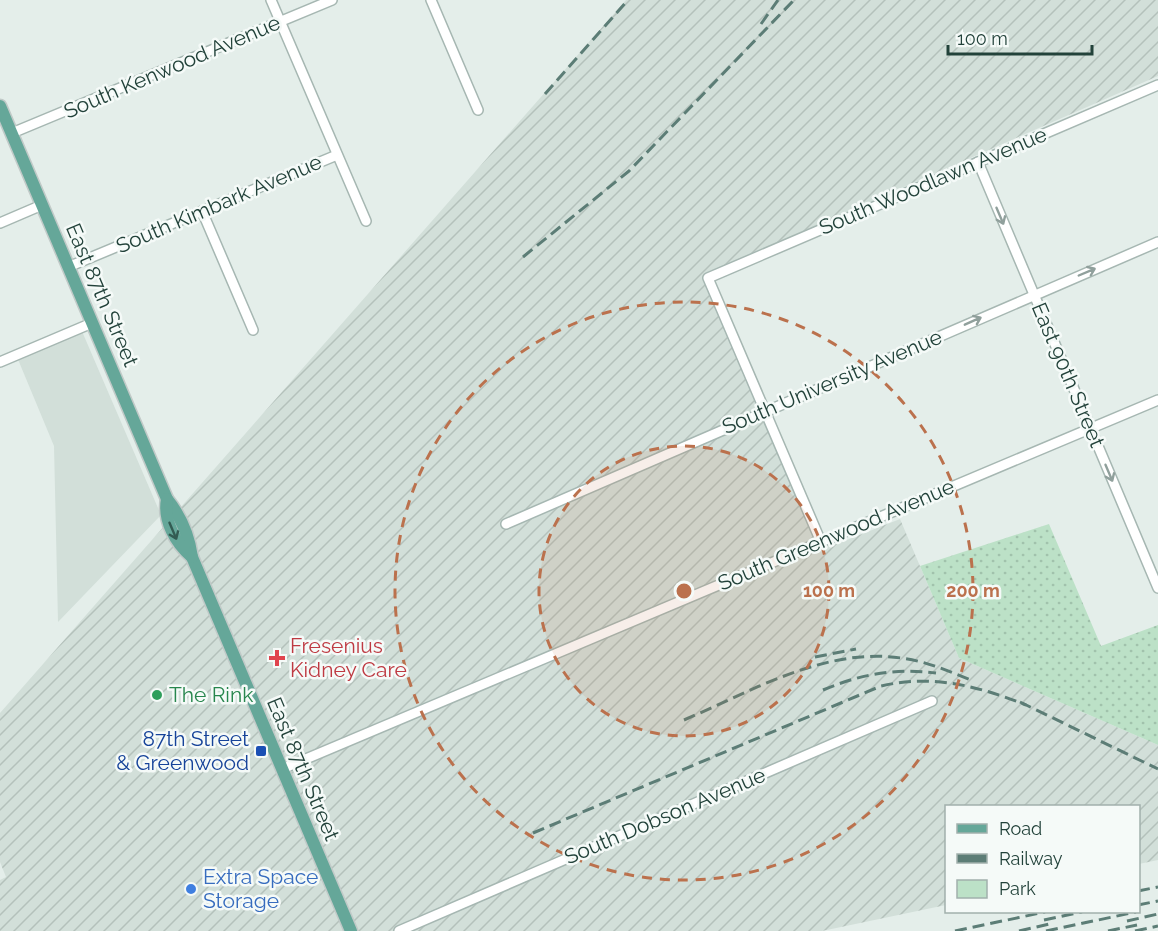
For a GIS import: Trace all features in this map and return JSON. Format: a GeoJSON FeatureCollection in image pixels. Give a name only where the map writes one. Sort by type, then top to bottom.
{"type":"FeatureCollection","features":[{"type":"Feature","properties":{"kind":"main road","name":"East 87th Street"},"geometry":{"type":"LineString","coordinates":[[0,106],[167,499],[165,512],[179,547],[192,557],[351,931]]}},
{"type":"Feature","properties":{"kind":"street"},"geometry":{"type":"LineString","coordinates":[[271,0],[366,221]]}},
{"type":"Feature","properties":{"kind":"street","name":"South Kenwood Avenue"},"geometry":{"type":"LineString","coordinates":[[12,133],[332,0]]}},
{"type":"Feature","properties":{"kind":"street"},"geometry":{"type":"LineString","coordinates":[[431,0],[478,110]]}},
{"type":"Feature","properties":{"kind":"street","name":"South Woodlawn Avenue"},"geometry":{"type":"LineString","coordinates":[[765,411],[708,278],[1158,85]]}},
{"type":"Feature","properties":{"kind":"street","name":"South Kimbark Avenue"},"geometry":{"type":"LineString","coordinates":[[69,267],[337,154]]}},
{"type":"Feature","properties":{"kind":"street","name":"East 90th Street"},"geometry":{"type":"LineString","coordinates":[[978,162],[1158,588]]}},
{"type":"Feature","properties":{"kind":"street"},"geometry":{"type":"LineString","coordinates":[[0,223],[42,205]]}},
{"type":"Feature","properties":{"kind":"street"},"geometry":{"type":"LineString","coordinates":[[202,211],[253,330]]}},
{"type":"Feature","properties":{"kind":"street","name":"South University Avenue"},"geometry":{"type":"LineString","coordinates":[[506,525],[1158,242]]}},
{"type":"Feature","properties":{"kind":"street"},"geometry":{"type":"LineString","coordinates":[[0,362],[92,323]]}},
{"type":"Feature","properties":{"kind":"street","name":"South Greenwood Avenue"},"geometry":{"type":"LineString","coordinates":[[282,769],[1158,400]]}},
{"type":"Feature","properties":{"kind":"street"},"geometry":{"type":"LineString","coordinates":[[765,411],[821,542]]}},
{"type":"Feature","properties":{"kind":"street"},"geometry":{"type":"LineString","coordinates":[[1148,563],[1158,559]]}},
{"type":"Feature","properties":{"kind":"street","name":"South Dobson Avenue"},"geometry":{"type":"LineString","coordinates":[[399,931],[932,701]]}},
{"type":"Feature","properties":{"kind":"shaded area"},"geometry":{"type":"Polygon","coordinates":[[[626,0],[1158,0],[1158,76],[707,273],[829,547],[900,519],[959,658],[1158,745],[1158,860],[1140,864],[1140,805],[945,805],[945,905],[822,931],[0,931],[0,880],[6,877],[0,862],[0,713],[626,0]]]}},
{"type":"Feature","properties":{"kind":"shaded area"},"geometry":{"type":"Polygon","coordinates":[[[81,329],[161,515],[58,622],[54,446],[17,357],[81,329]]]}},
{"type":"Feature","properties":{"kind":"green space"},"geometry":{"type":"Polygon","coordinates":[[[1049,524],[1101,646],[1158,625],[1158,745],[959,658],[920,566],[1049,524]]]}},
{"type":"Feature","properties":{"kind":"railway"},"geometry":{"type":"LineString","coordinates":[[545,94],[628,0]]}},
{"type":"Feature","properties":{"kind":"railway"},"geometry":{"type":"LineString","coordinates":[[761,24],[778,0]]}},
{"type":"Feature","properties":{"kind":"railway"},"geometry":{"type":"LineString","coordinates":[[523,257],[629,171],[794,0]]}},
{"type":"Feature","properties":{"kind":"railway"},"geometry":{"type":"LineString","coordinates":[[815,657],[856,649]]}},
{"type":"Feature","properties":{"kind":"railway"},"geometry":{"type":"LineString","coordinates":[[684,720],[790,674],[845,659],[873,656],[910,659],[971,680]]}},
{"type":"Feature","properties":{"kind":"railway"},"geometry":{"type":"LineString","coordinates":[[823,690],[878,674],[906,671],[936,673]]}},
{"type":"Feature","properties":{"kind":"railway"},"geometry":{"type":"LineString","coordinates":[[533,833],[881,686],[919,681],[955,684],[990,692],[1026,705]]}},
{"type":"Feature","properties":{"kind":"railway"},"geometry":{"type":"LineString","coordinates":[[1020,702],[1158,769]]}},
{"type":"Feature","properties":{"kind":"railway"},"geometry":{"type":"LineString","coordinates":[[1140,891],[1158,887]]}},
{"type":"Feature","properties":{"kind":"railway"},"geometry":{"type":"LineString","coordinates":[[1140,905],[1158,901]]}},
{"type":"Feature","properties":{"kind":"railway"},"geometry":{"type":"LineString","coordinates":[[955,931],[1040,913]]}},
{"type":"Feature","properties":{"kind":"railway"},"geometry":{"type":"LineString","coordinates":[[1044,920],[1077,913]]}},
{"type":"Feature","properties":{"kind":"railway"},"geometry":{"type":"LineString","coordinates":[[1046,931],[1131,913]]}},
{"type":"Feature","properties":{"kind":"railway"},"geometry":{"type":"LineString","coordinates":[[1127,921],[1158,914]]}},
{"type":"Feature","properties":{"kind":"railway"},"geometry":{"type":"LineString","coordinates":[[1019,931],[1054,923]]}},
{"type":"Feature","properties":{"kind":"railway"},"geometry":{"type":"LineString","coordinates":[[1108,931],[1137,925]]}},
{"type":"Feature","properties":{"kind":"railway"},"geometry":{"type":"LineString","coordinates":[[1135,931],[1158,926]]}},
{"type":"Feature","properties":{"kind":"place","name":"Fresenius Kidney Care"},"geometry":{"type":"Point","coordinates":[277,658]}},
{"type":"Feature","properties":{"kind":"place","name":"The Rink"},"geometry":{"type":"Point","coordinates":[157,695]}},
{"type":"Feature","properties":{"kind":"place","name":"87th Street & Greenwood"},"geometry":{"type":"Point","coordinates":[261,751]}},
{"type":"Feature","properties":{"kind":"place","name":"Extra Space Storage"},"geometry":{"type":"Point","coordinates":[191,889]}}]}
